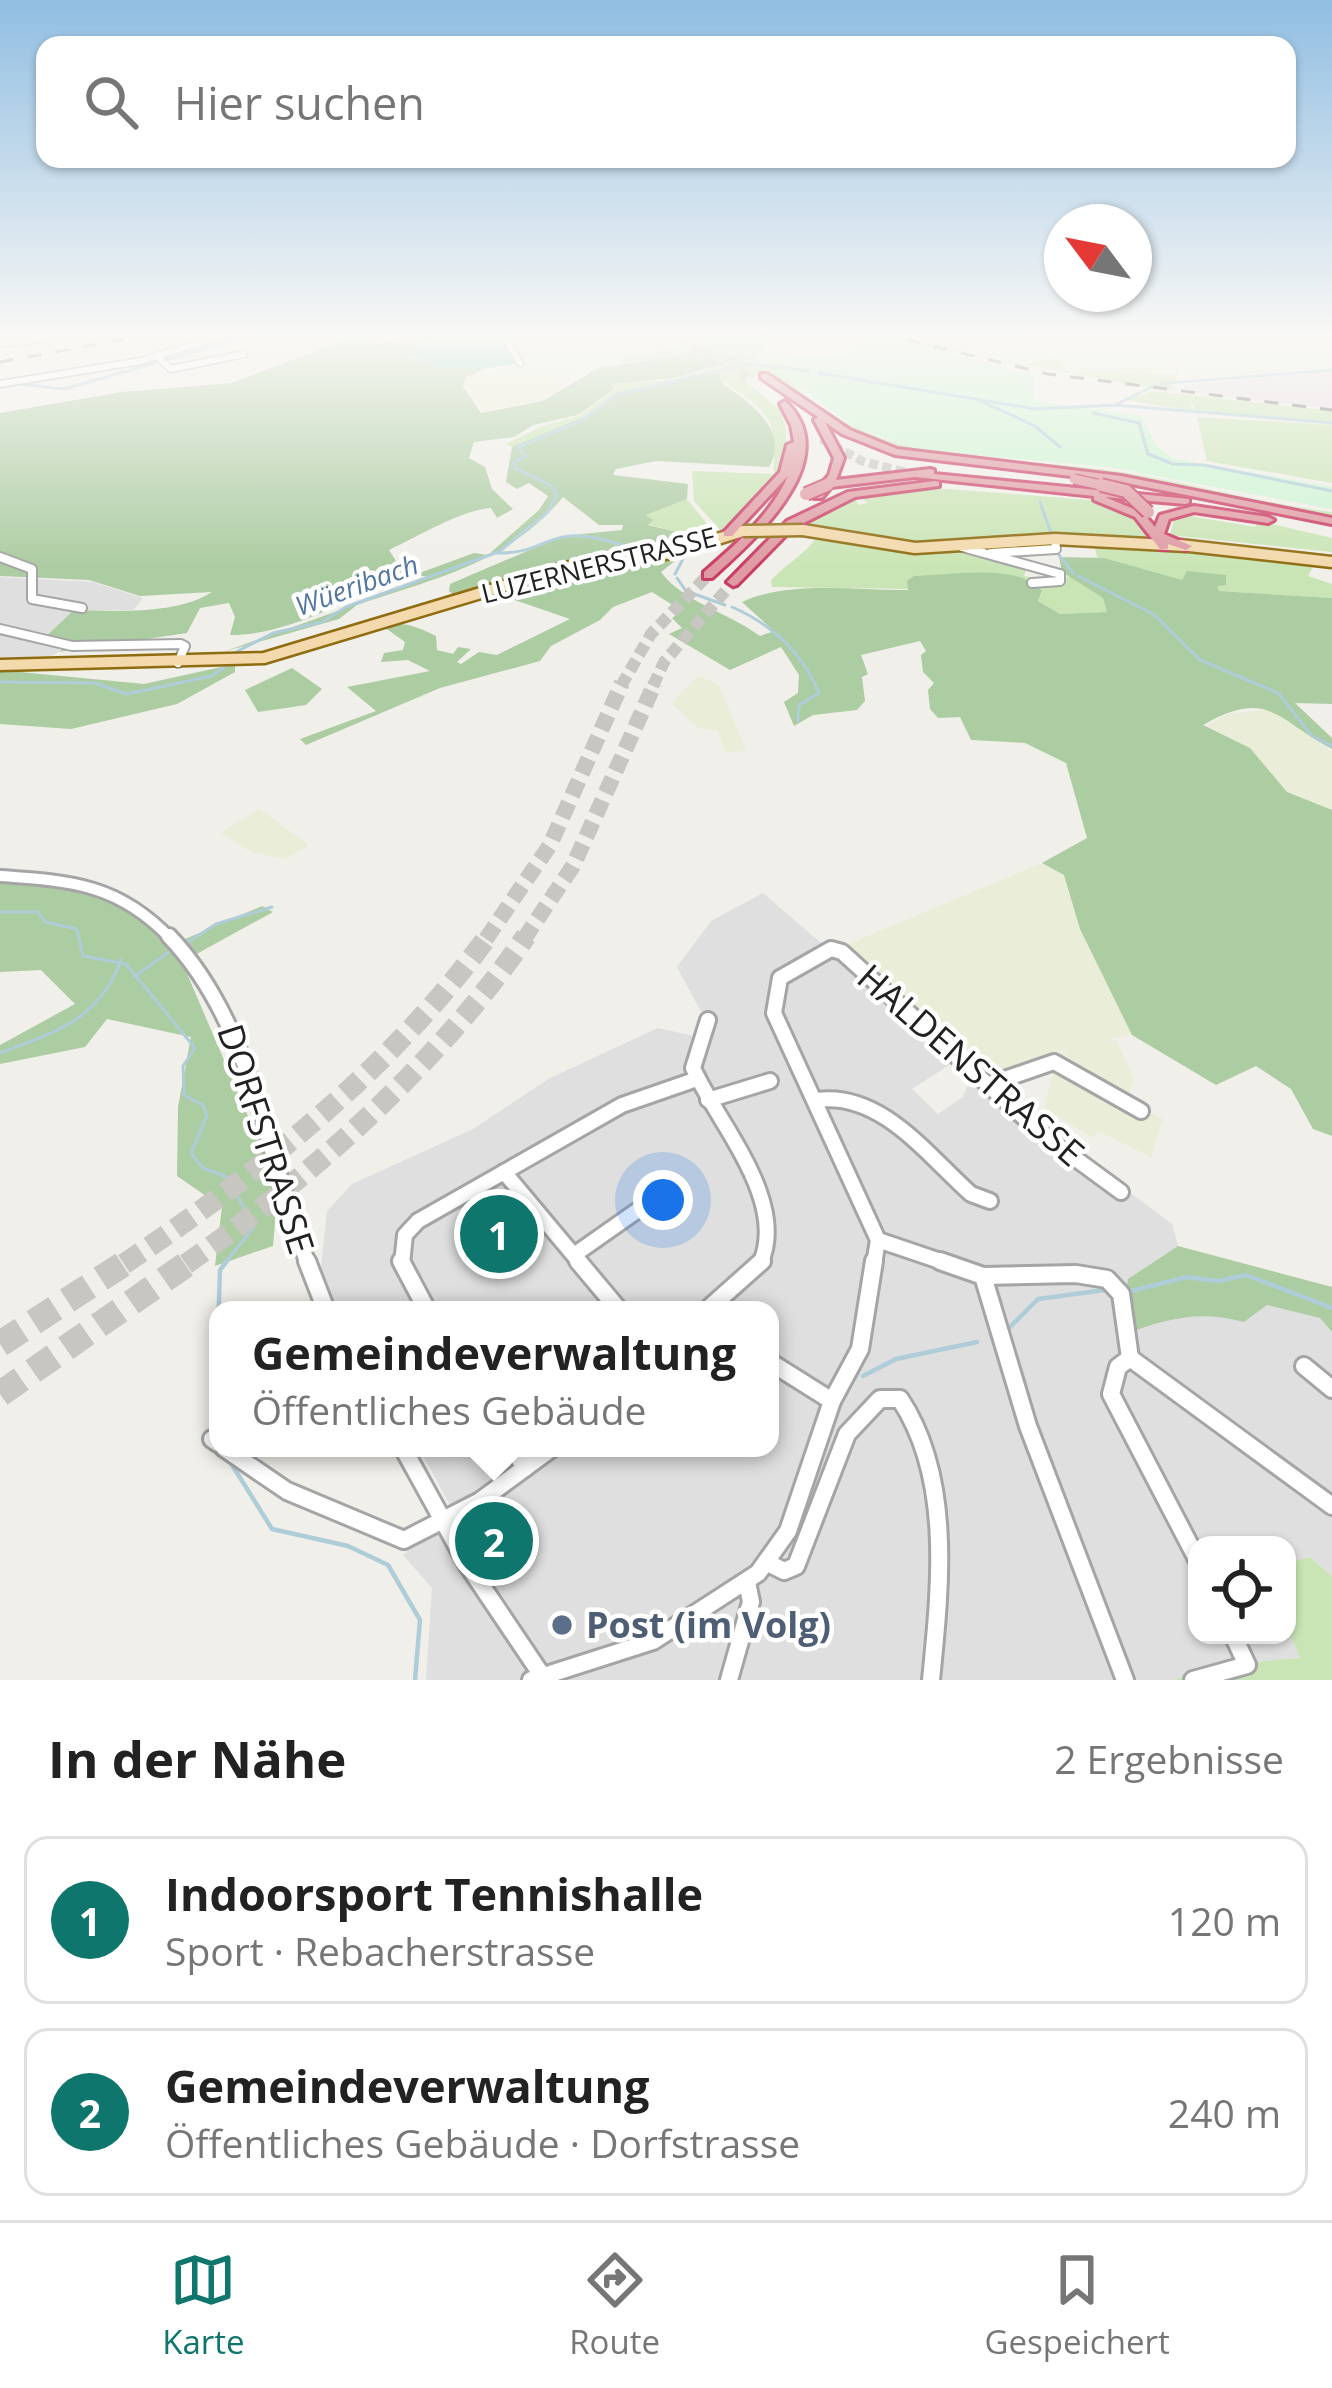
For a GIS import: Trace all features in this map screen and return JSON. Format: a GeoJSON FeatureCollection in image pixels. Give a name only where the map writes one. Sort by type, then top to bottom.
{"type":"FeatureCollection","features":[{"type":"Feature","properties":{"kind":"highway"},"geometry":{"type":"LineString","coordinates":[[737,528],[780,479],[792,440],[786,411]]}},
{"type":"Feature","properties":{"kind":"highway"},"geometry":{"type":"LineString","coordinates":[[738,548],[783,500],[800,466],[801,439],[789,411]]}},
{"type":"Feature","properties":{"kind":"highway"},"geometry":{"type":"LineString","coordinates":[[795,411],[821,439]]}},
{"type":"Feature","properties":{"kind":"highway"},"geometry":{"type":"LineString","coordinates":[[733,582],[830,483],[839,458],[829,432],[801,411]]}},
{"type":"Feature","properties":{"kind":"highway"},"geometry":{"type":"LineString","coordinates":[[807,411],[853,436],[905,454],[1128,480],[1325,527]]}},
{"type":"Feature","properties":{"kind":"highway"},"geometry":{"type":"LineString","coordinates":[[708,575],[806,494],[852,478],[1074,479],[1126,490],[1148,512],[1154,542]]}},
{"type":"Feature","properties":{"kind":"highway"},"geometry":{"type":"LineString","coordinates":[[918,478],[1166,498],[1325,527]]}},
{"type":"Feature","properties":{"kind":"highway"},"geometry":{"type":"LineString","coordinates":[[789,526],[846,496],[918,478],[1149,492],[1325,527]]}},
{"type":"Feature","properties":{"kind":"highway"},"geometry":{"type":"LineString","coordinates":[[918,478],[1098,498],[1139,515],[1154,542]]}},
{"type":"Feature","properties":{"kind":"highway"},"geometry":{"type":"LineString","coordinates":[[1154,542],[1165,515],[1190,509],[1325,527]]}},
{"type":"Feature","properties":{"kind":"highway"},"geometry":{"type":"LineString","coordinates":[[1154,542],[1186,546]]}},
{"type":"Feature","properties":{"kind":"main road","name":"LUZERNERSTRASSE"},"geometry":{"type":"LineString","coordinates":[[0,665],[178,662],[294,652],[564,568],[672,554],[737,528],[803,530],[889,546],[962,547],[1055,539],[1154,542]]}},
{"type":"Feature","properties":{"kind":"main road"},"geometry":{"type":"LineString","coordinates":[[1186,546],[1332,562]]}},
{"type":"Feature","properties":{"kind":"street"},"geometry":{"type":"LineString","coordinates":[[976,555],[1056,549],[1055,539]]}},
{"type":"Feature","properties":{"kind":"street"},"geometry":{"type":"LineString","coordinates":[[962,547],[976,555],[1062,576],[1060,581],[1032,583]]}},
{"type":"Feature","properties":{"kind":"street"},"geometry":{"type":"LineString","coordinates":[[0,556],[32,568],[32,599],[82,608]]}},
{"type":"Feature","properties":{"kind":"street"},"geometry":{"type":"LineString","coordinates":[[0,629],[72,646],[181,644],[185,646],[178,662]]}},
{"type":"Feature","properties":{"kind":"street","name":"DORFSTRASSE"},"geometry":{"type":"LineString","coordinates":[[0,876],[90,883],[126,899],[186,953],[207,980],[243,1056],[323,1301]]}},
{"type":"Feature","properties":{"kind":"street","name":"HALDENSTRASSE"},"geometry":{"type":"LineString","coordinates":[[878,1240],[772,999],[785,970],[831,949],[847,956],[1042,1134],[1120,1192]]}},
{"type":"Feature","properties":{"kind":"street"},"geometry":{"type":"LineString","coordinates":[[708,1020],[694,1053],[697,1079],[752,1182],[770,1232],[758,1268],[718,1301]]}},
{"type":"Feature","properties":{"kind":"street"},"geometry":{"type":"LineString","coordinates":[[990,1084],[1054,1062],[1141,1112]]}},
{"type":"Feature","properties":{"kind":"street"},"geometry":{"type":"LineString","coordinates":[[422,1301],[400,1265],[406,1235],[418,1221],[622,1106],[697,1079]]}},
{"type":"Feature","properties":{"kind":"street"},"geometry":{"type":"LineString","coordinates":[[708,1100],[770,1082]]}},
{"type":"Feature","properties":{"kind":"street"},"geometry":{"type":"LineString","coordinates":[[817,1100],[839,1095],[868,1105],[960,1185],[990,1201]]}},
{"type":"Feature","properties":{"kind":"street"},"geometry":{"type":"LineString","coordinates":[[504,1172],[612,1301]]}},
{"type":"Feature","properties":{"kind":"street"},"geometry":{"type":"LineString","coordinates":[[574,1255],[658,1196]]}},
{"type":"Feature","properties":{"kind":"street"},"geometry":{"type":"LineString","coordinates":[[408,1457],[440,1521],[540,1678],[653,1641],[747,1582],[768,1563],[788,1531],[832,1401],[848,1380],[866,1329],[878,1240],[983,1276],[1076,1274],[1107,1279],[1120,1291],[1130,1358],[1332,1505]]}},
{"type":"Feature","properties":{"kind":"street"},"geometry":{"type":"LineString","coordinates":[[983,1276],[1028,1426],[1125,1680]]}},
{"type":"Feature","properties":{"kind":"street"},"geometry":{"type":"LineString","coordinates":[[1130,1358],[1118,1367],[1111,1394],[1188,1541]]}},
{"type":"Feature","properties":{"kind":"street"},"geometry":{"type":"LineString","coordinates":[[1304,1366],[1332,1389]]}},
{"type":"Feature","properties":{"kind":"street"},"geometry":{"type":"LineString","coordinates":[[779,1368],[832,1401]]}},
{"type":"Feature","properties":{"kind":"street"},"geometry":{"type":"LineString","coordinates":[[768,1563],[784,1571],[796,1566],[852,1423],[869,1403],[884,1396],[900,1399],[916,1426],[931,1482],[939,1551],[932,1680]]}},
{"type":"Feature","properties":{"kind":"street"},"geometry":{"type":"LineString","coordinates":[[238,1457],[299,1498],[382,1526],[404,1540],[480,1501],[540,1457]]}},
{"type":"Feature","properties":{"kind":"street"},"geometry":{"type":"LineString","coordinates":[[518,1457],[525,1468]]}},
{"type":"Feature","properties":{"kind":"street"},"geometry":{"type":"LineString","coordinates":[[729,1680],[751,1603],[747,1582]]}},
{"type":"Feature","properties":{"kind":"street"},"geometry":{"type":"LineString","coordinates":[[1193,1680],[1247,1665],[1237,1644]]}},
{"type":"Feature","properties":{"kind":"shaded area"},"geometry":{"type":"Polygon","coordinates":[[[0,577],[92,582],[143,598],[133,610],[74,610],[42,639],[65,646],[42,665],[0,663],[0,577]]]}},
{"type":"Feature","properties":{"kind":"shaded area"},"geometry":{"type":"Polygon","coordinates":[[[763,893],[957,1060],[912,1089],[938,1114],[963,1097],[972,1074],[1172,1224],[1178,1246],[1128,1279],[1128,1333],[1166,1319],[1216,1314],[1244,1322],[1267,1305],[1321,1318],[1332,1332],[1332,1576],[1310,1557],[1296,1561],[1296,1536],[1188,1536],[1188,1644],[1295,1644],[1301,1658],[1231,1664],[1172,1680],[426,1680],[432,1588],[403,1555],[452,1509],[424,1457],[779,1457],[779,1301],[327,1301],[320,1276],[327,1211],[352,1184],[473,1129],[550,1078],[658,1028],[694,1036],[701,1012],[677,967],[711,921],[763,893]]]}},
{"type":"Feature","properties":{"kind":"green space"},"geometry":{"type":"Polygon","coordinates":[[[583,411],[533,425],[514,437],[474,442],[469,458],[485,467],[492,489],[513,509],[497,518],[491,508],[467,513],[389,550],[405,575],[276,629],[230,635],[235,617],[229,603],[200,608],[187,633],[59,652],[68,645],[44,638],[74,610],[164,608],[212,592],[140,596],[89,580],[0,576],[0,413],[583,411]]]}},
{"type":"Feature","properties":{"kind":"green space"},"geometry":{"type":"Polygon","coordinates":[[[592,411],[512,447],[506,444],[542,426],[592,411]]]}},
{"type":"Feature","properties":{"kind":"green space"},"geometry":{"type":"Polygon","coordinates":[[[757,411],[771,429],[774,454],[769,467],[656,461],[616,469],[613,475],[688,484],[687,499],[646,515],[653,520],[648,525],[677,532],[689,542],[652,553],[579,560],[457,598],[449,591],[450,584],[562,536],[622,530],[623,525],[599,525],[563,497],[519,538],[469,566],[357,605],[339,619],[223,652],[432,577],[414,575],[474,553],[488,555],[539,510],[548,496],[529,483],[517,489],[506,482],[512,447],[593,413],[757,411]]]}},
{"type":"Feature","properties":{"kind":"green space"},"geometry":{"type":"Polygon","coordinates":[[[780,411],[786,447],[782,464],[763,495],[722,532],[694,501],[692,471],[774,474],[774,443],[764,413],[780,411]]]}},
{"type":"Feature","properties":{"kind":"green space"},"geometry":{"type":"Polygon","coordinates":[[[821,411],[899,444],[980,458],[1135,474],[1332,512],[1332,518],[1131,476],[904,452],[856,435],[821,411]]]}},
{"type":"Feature","properties":{"kind":"green space"},"geometry":{"type":"Polygon","coordinates":[[[833,411],[1108,411],[1141,416],[1156,445],[1171,458],[1332,487],[1332,509],[1109,467],[919,450],[854,427],[833,411]]]}},
{"type":"Feature","properties":{"kind":"green space"},"geometry":{"type":"Polygon","coordinates":[[[1200,411],[1332,411],[1332,422],[1200,411]]]}},
{"type":"Feature","properties":{"kind":"green space"},"geometry":{"type":"Polygon","coordinates":[[[1197,417],[1332,425],[1332,483],[1207,461],[1197,417]]]}},
{"type":"Feature","properties":{"kind":"green space"},"geometry":{"type":"Polygon","coordinates":[[[921,487],[1104,501],[1126,509],[1150,537],[918,547],[855,535],[849,529],[851,534],[796,527],[855,496],[858,505],[868,503],[860,497],[865,495],[921,487]]]}},
{"type":"Feature","properties":{"kind":"green space"},"geometry":{"type":"Polygon","coordinates":[[[687,499],[712,530],[709,537],[690,543],[677,532],[647,524],[646,515],[687,499]]]}},
{"type":"Feature","properties":{"kind":"green space"},"geometry":{"type":"Polygon","coordinates":[[[1190,516],[1255,527],[1259,521],[1332,538],[1332,552],[1170,535],[1174,520],[1190,516]]]}},
{"type":"Feature","properties":{"kind":"green space"},"geometry":{"type":"Polygon","coordinates":[[[818,536],[853,544],[961,550],[1027,566],[1024,576],[1045,580],[1049,571],[1062,580],[1069,576],[1103,598],[1108,612],[1060,614],[1038,601],[1042,592],[1035,582],[907,581],[909,589],[772,587],[771,580],[818,536]]]}},
{"type":"Feature","properties":{"kind":"green space"},"geometry":{"type":"Polygon","coordinates":[[[1094,544],[1315,563],[1308,576],[1332,584],[1332,598],[1219,591],[1097,557],[1094,544]]]}},
{"type":"Feature","properties":{"kind":"green space"},"geometry":{"type":"Polygon","coordinates":[[[685,553],[661,572],[693,599],[760,636],[774,631],[742,602],[802,589],[908,590],[907,581],[914,576],[1017,576],[1042,591],[1038,601],[1060,614],[1107,612],[1103,598],[1062,572],[1059,557],[1104,558],[1182,580],[1187,571],[1226,575],[1226,585],[1217,586],[1219,591],[1332,598],[1332,704],[1295,703],[1332,738],[1332,749],[1285,719],[1259,709],[1225,714],[1203,725],[1250,748],[1287,792],[1332,810],[1332,1136],[1313,1129],[1291,1089],[1256,1066],[1216,1085],[1132,1035],[1080,929],[1064,875],[1042,863],[1087,838],[1066,763],[1025,743],[971,740],[960,717],[938,718],[930,709],[928,690],[934,683],[923,672],[921,655],[926,651],[920,641],[861,655],[868,674],[862,677],[865,701],[857,710],[813,715],[794,726],[784,702],[798,693],[799,675],[781,647],[730,670],[669,634],[682,628],[672,618],[682,611],[652,592],[613,607],[600,620],[551,646],[540,661],[440,688],[306,745],[300,739],[376,711],[347,687],[430,671],[408,660],[381,662],[384,653],[403,650],[405,642],[384,627],[404,624],[424,630],[436,636],[437,650],[453,654],[458,647],[471,649],[457,662],[461,664],[479,652],[497,655],[570,619],[500,595],[460,604],[567,571],[685,553]]]}},
{"type":"Feature","properties":{"kind":"green space"},"geometry":{"type":"Polygon","coordinates":[[[235,664],[235,672],[177,704],[71,729],[0,724],[0,670],[144,684],[235,664]]]}},
{"type":"Feature","properties":{"kind":"green space"},"geometry":{"type":"Polygon","coordinates":[[[292,668],[322,689],[306,705],[258,712],[245,690],[292,668]]]}},
{"type":"Feature","properties":{"kind":"green space"},"geometry":{"type":"Polygon","coordinates":[[[698,676],[718,684],[747,751],[725,752],[718,731],[698,728],[672,703],[698,676]]]}},
{"type":"Feature","properties":{"kind":"green space"},"geometry":{"type":"Polygon","coordinates":[[[1279,713],[1332,752],[1332,810],[1287,792],[1250,748],[1205,726],[1229,714],[1279,713]]]}},
{"type":"Feature","properties":{"kind":"green space"},"geometry":{"type":"Polygon","coordinates":[[[259,809],[309,845],[286,859],[251,852],[221,833],[259,809]]]}},
{"type":"Feature","properties":{"kind":"green space"},"geometry":{"type":"Polygon","coordinates":[[[1042,863],[1064,875],[1080,929],[1132,1035],[1107,1040],[1118,1041],[1134,1080],[1126,1098],[1163,1119],[1151,1157],[1098,1131],[1093,1138],[1044,1108],[1057,1058],[1069,1048],[1011,1068],[981,1070],[844,946],[1042,863]]]}},
{"type":"Feature","properties":{"kind":"green space"},"geometry":{"type":"Polygon","coordinates":[[[38,881],[79,888],[110,900],[169,946],[262,906],[273,912],[182,962],[278,1186],[273,1246],[215,1266],[222,1207],[177,1176],[178,1107],[191,1037],[107,1019],[85,1047],[0,1064],[0,1045],[75,1004],[41,970],[0,972],[0,883],[38,881]]]}},
{"type":"Feature","properties":{"kind":"green space"},"geometry":{"type":"Polygon","coordinates":[[[1178,1246],[1332,1287],[1332,1332],[1320,1318],[1267,1305],[1244,1322],[1185,1317],[1128,1333],[1123,1312],[1128,1279],[1178,1246]]]}},
{"type":"Feature","properties":{"kind":"green space"},"geometry":{"type":"Polygon","coordinates":[[[1310,1557],[1332,1576],[1332,1680],[1172,1680],[1231,1664],[1300,1658],[1294,1644],[1296,1561],[1310,1557]]]}},
{"type":"Feature","properties":{"kind":"waterway"},"geometry":{"type":"LineString","coordinates":[[500,551],[548,512],[557,495],[550,485],[515,468],[514,462],[526,456],[518,447],[594,411]]}},
{"type":"Feature","properties":{"kind":"waterway"},"geometry":{"type":"LineString","coordinates":[[1003,411],[1035,426],[1060,447]]}},
{"type":"Feature","properties":{"kind":"waterway"},"geometry":{"type":"LineString","coordinates":[[1192,411],[1332,423]]}},
{"type":"Feature","properties":{"kind":"waterway"},"geometry":{"type":"LineString","coordinates":[[1093,413],[1139,423],[1148,454],[1173,464],[1204,465],[1332,491]]}},
{"type":"Feature","properties":{"kind":"waterway"},"geometry":{"type":"LineString","coordinates":[[1040,502],[1051,533]]}},
{"type":"Feature","properties":{"kind":"waterway"},"geometry":{"type":"LineString","coordinates":[[497,553],[570,536],[655,550]]}},
{"type":"Feature","properties":{"kind":"waterway","name":"Wüeribach"},"geometry":{"type":"LineString","coordinates":[[230,655],[273,633],[322,622],[346,607],[498,552]]}},
{"type":"Feature","properties":{"kind":"waterway"},"geometry":{"type":"LineString","coordinates":[[1059,555],[1074,574]]}},
{"type":"Feature","properties":{"kind":"waterway"},"geometry":{"type":"LineString","coordinates":[[675,574],[683,559],[678,556]]}},
{"type":"Feature","properties":{"kind":"waterway"},"geometry":{"type":"LineString","coordinates":[[1078,576],[1153,614],[1200,660],[1278,693],[1312,736],[1332,746]]}},
{"type":"Feature","properties":{"kind":"waterway"},"geometry":{"type":"LineString","coordinates":[[677,578],[686,591],[725,605]]}},
{"type":"Feature","properties":{"kind":"waterway"},"geometry":{"type":"LineString","coordinates":[[732,607],[784,641],[812,678],[819,693],[799,705],[798,721]]}},
{"type":"Feature","properties":{"kind":"waterway","name":"Wüeribach"},"geometry":{"type":"LineString","coordinates":[[0,682],[94,683],[127,694],[212,676],[226,666]]}},
{"type":"Feature","properties":{"kind":"waterway"},"geometry":{"type":"LineString","coordinates":[[188,942],[216,924],[272,907]]}},
{"type":"Feature","properties":{"kind":"waterway"},"geometry":{"type":"LineString","coordinates":[[0,912],[38,912],[45,922],[77,929],[83,956],[120,963]]}},
{"type":"Feature","properties":{"kind":"waterway"},"geometry":{"type":"LineString","coordinates":[[136,976],[170,951]]}},
{"type":"Feature","properties":{"kind":"waterway"},"geometry":{"type":"LineString","coordinates":[[0,1053],[57,1030],[88,1010],[120,963]]}},
{"type":"Feature","properties":{"kind":"waterway"},"geometry":{"type":"LineString","coordinates":[[120,963],[136,976]]}},
{"type":"Feature","properties":{"kind":"waterway"},"geometry":{"type":"LineString","coordinates":[[136,976],[195,1048],[183,1066],[184,1095],[203,1105],[207,1116],[191,1153],[203,1168],[227,1177],[254,1227],[224,1264]]}},
{"type":"Feature","properties":{"kind":"waterway"},"geometry":{"type":"LineString","coordinates":[[219,1301],[220,1270],[227,1261]]}},
{"type":"Feature","properties":{"kind":"waterway"},"geometry":{"type":"LineString","coordinates":[[1127,1292],[1187,1277],[1218,1281],[1246,1275],[1332,1308]]}},
{"type":"Feature","properties":{"kind":"waterway"},"geometry":{"type":"LineString","coordinates":[[1010,1327],[1038,1299],[1105,1290]]}},
{"type":"Feature","properties":{"kind":"waterway"},"geometry":{"type":"LineString","coordinates":[[863,1376],[896,1359],[977,1342]]}},
{"type":"Feature","properties":{"kind":"waterway"},"geometry":{"type":"LineString","coordinates":[[229,1460],[272,1529],[348,1546],[388,1565],[420,1620],[415,1680]]}},
{"type":"Feature","properties":{"kind":"tunnel"},"geometry":{"type":"LineString","coordinates":[[821,439],[862,461],[920,476]]}},
{"type":"Feature","properties":{"kind":"tunnel"},"geometry":{"type":"LineString","coordinates":[[621,686],[651,634],[708,575]]}},
{"type":"Feature","properties":{"kind":"tunnel"},"geometry":{"type":"LineString","coordinates":[[653,686],[664,662],[733,582]]}},
{"type":"Feature","properties":{"kind":"tunnel"},"geometry":{"type":"LineString","coordinates":[[486,939],[550,845],[622,683]]}},
{"type":"Feature","properties":{"kind":"tunnel"},"geometry":{"type":"LineString","coordinates":[[524,939],[573,866],[655,683]]}},
{"type":"Feature","properties":{"kind":"tunnel"},"geometry":{"type":"LineString","coordinates":[[124,1264],[224,1194],[320,1116],[410,1030],[488,936]]}},
{"type":"Feature","properties":{"kind":"tunnel"},"geometry":{"type":"LineString","coordinates":[[186,1264],[279,1194],[371,1115],[455,1028],[526,936]]}},
{"type":"Feature","properties":{"kind":"tunnel"},"geometry":{"type":"LineString","coordinates":[[0,1344],[128,1261]]}},
{"type":"Feature","properties":{"kind":"tunnel"},"geometry":{"type":"LineString","coordinates":[[0,1394],[191,1261]]}},
{"type":"Feature","properties":{"kind":"place","name":"Indoorsport Tennishalle"},"geometry":{"type":"Point","coordinates":[499,1234]}},
{"type":"Feature","properties":{"kind":"place","name":"Gemeindeverwaltung"},"geometry":{"type":"Point","coordinates":[494,1541]}},
{"type":"Feature","properties":{"kind":"place","name":"Post (im Volg)"},"geometry":{"type":"Point","coordinates":[562,1625]}}]}
